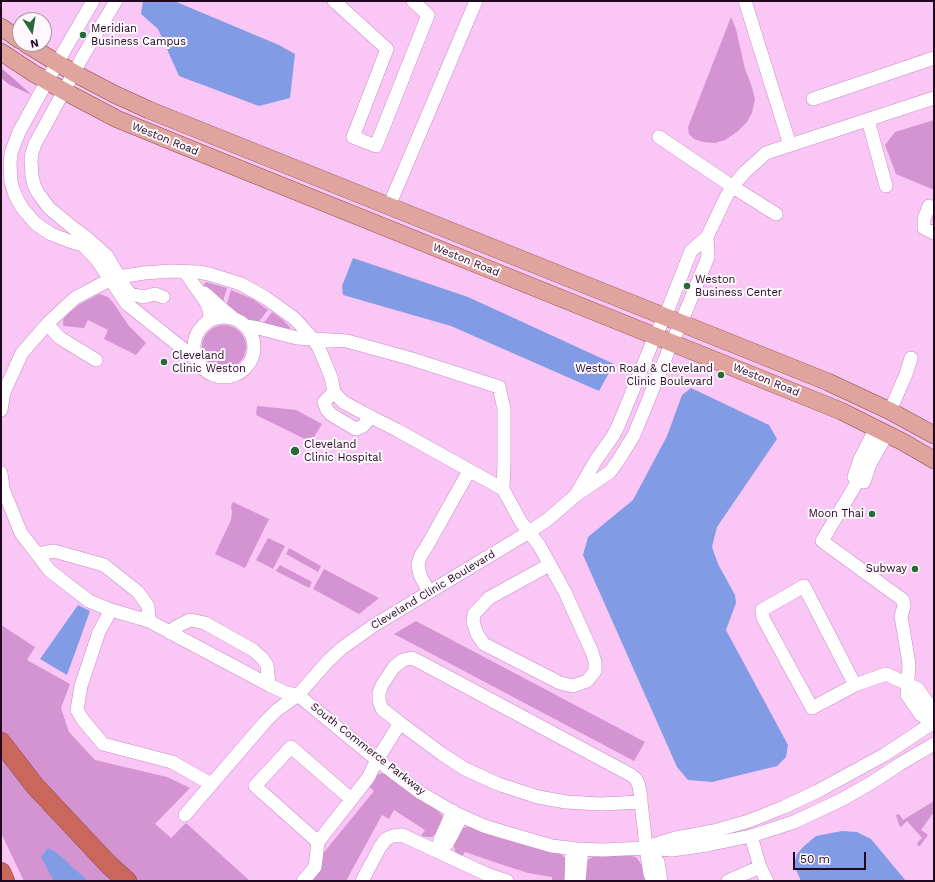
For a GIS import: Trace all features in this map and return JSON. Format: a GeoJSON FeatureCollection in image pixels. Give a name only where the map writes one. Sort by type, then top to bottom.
{"type":"FeatureCollection","features":[{"type":"Feature","properties":{"kind":"highway"},"geometry":{"type":"LineString","coordinates":[[1,742],[35,786],[109,865],[127,881]]}},
{"type":"Feature","properties":{"kind":"highway"},"geometry":{"type":"LineString","coordinates":[[1,872],[5,881]]}},
{"type":"Feature","properties":{"kind":"main road"},"geometry":{"type":"LineString","coordinates":[[1,27],[12,35]]}},
{"type":"Feature","properties":{"kind":"main road","name":"Weston Road"},"geometry":{"type":"LineString","coordinates":[[1,52],[64,91],[117,119],[835,408],[882,431],[934,460]]}},
{"type":"Feature","properties":{"kind":"main road","name":"Weston Road"},"geometry":{"type":"LineString","coordinates":[[39,52],[74,73],[149,110],[823,380],[890,411],[934,435]]}},
{"type":"Feature","properties":{"kind":"street"},"geometry":{"type":"LineString","coordinates":[[93,1],[19,132],[11,153],[10,163],[10,172],[14,192],[23,209],[36,224],[51,234],[83,245],[131,294],[143,297],[155,294],[163,297]]}},
{"type":"Feature","properties":{"kind":"street"},"geometry":{"type":"LineString","coordinates":[[116,1],[35,144],[32,153],[31,167],[34,185],[49,208],[107,256],[127,304],[196,360],[202,368],[210,374],[219,377],[229,377],[239,374],[247,368],[252,360],[255,346],[251,332],[246,326],[233,318],[208,296],[197,289]]}},
{"type":"Feature","properties":{"kind":"street"},"geometry":{"type":"LineString","coordinates":[[334,1],[387,49],[353,137],[376,146],[428,16],[412,1]]}},
{"type":"Feature","properties":{"kind":"street"},"geometry":{"type":"LineString","coordinates":[[389,206],[476,1]]}},
{"type":"Feature","properties":{"kind":"street"},"geometry":{"type":"LineString","coordinates":[[745,1],[790,145]]}},
{"type":"Feature","properties":{"kind":"street"},"geometry":{"type":"LineString","coordinates":[[812,99],[934,60]]}},
{"type":"Feature","properties":{"kind":"street"},"geometry":{"type":"LineString","coordinates":[[707,237],[722,204],[733,187],[745,172],[766,153],[934,98]]}},
{"type":"Feature","properties":{"kind":"street"},"geometry":{"type":"LineString","coordinates":[[868,120],[886,186]]}},
{"type":"Feature","properties":{"kind":"street"},"geometry":{"type":"LineString","coordinates":[[659,137],[776,214]]}},
{"type":"Feature","properties":{"kind":"street"},"geometry":{"type":"LineString","coordinates":[[929,206],[924,219],[924,228],[934,233]]}},
{"type":"Feature","properties":{"kind":"street","name":"Cleveland Clinic Boulevard"},"geometry":{"type":"LineString","coordinates":[[576,496],[596,460],[613,436],[619,424],[655,336],[665,317],[691,251],[707,237]]}},
{"type":"Feature","properties":{"kind":"street","name":"Cleveland Clinic Boulevard"},"geometry":{"type":"LineString","coordinates":[[185,814],[264,722],[277,710],[298,695],[322,667],[342,648],[373,626],[529,532],[610,472],[627,448],[634,435],[681,323],[708,257],[707,237]]}},
{"type":"Feature","properties":{"kind":"street"},"geometry":{"type":"LineString","coordinates":[[185,272],[206,302],[210,312],[209,321]]}},
{"type":"Feature","properties":{"kind":"street"},"geometry":{"type":"LineString","coordinates":[[1,410],[4,392],[22,353],[47,324],[75,298],[115,278],[144,273],[198,272],[241,284],[266,298],[295,319],[319,348],[331,377],[334,392],[343,402],[398,430],[468,471],[503,489]]}},
{"type":"Feature","properties":{"kind":"street"},"geometry":{"type":"LineString","coordinates":[[143,297],[143,318]]}},
{"type":"Feature","properties":{"kind":"street"},"geometry":{"type":"LineString","coordinates":[[196,360],[194,341],[198,332],[203,326],[216,318],[233,318]]}},
{"type":"Feature","properties":{"kind":"street"},"geometry":{"type":"LineString","coordinates":[[47,324],[60,338],[96,360]]}},
{"type":"Feature","properties":{"kind":"street"},"geometry":{"type":"LineString","coordinates":[[246,326],[297,338]]}},
{"type":"Feature","properties":{"kind":"street"},"geometry":{"type":"LineString","coordinates":[[255,346],[262,340],[272,338],[347,341],[412,358],[500,387],[504,410],[503,489],[521,522],[539,546],[565,592],[595,662],[595,670],[587,681],[573,686],[560,683],[484,644],[477,634],[473,622],[474,614],[489,598],[549,564]]}},
{"type":"Feature","properties":{"kind":"street"},"geometry":{"type":"LineString","coordinates":[[890,411],[906,374],[911,358]]}},
{"type":"Feature","properties":{"kind":"street"},"geometry":{"type":"LineString","coordinates":[[334,392],[324,402],[327,410],[332,415],[356,429],[363,426],[371,417]]}},
{"type":"Feature","properties":{"kind":"street"},"geometry":{"type":"LineString","coordinates":[[882,431],[860,459],[859,479],[822,541],[903,600],[904,606],[901,616],[909,664],[907,695],[921,715],[934,723]]}},
{"type":"Feature","properties":{"kind":"street"},"geometry":{"type":"LineString","coordinates":[[429,592],[420,575],[418,565],[420,557],[468,471]]}},
{"type":"Feature","properties":{"kind":"street"},"geometry":{"type":"LineString","coordinates":[[1,473],[3,489],[21,533],[50,572],[89,601],[111,610],[150,621],[269,685],[284,692],[298,695]]}},
{"type":"Feature","properties":{"kind":"street"},"geometry":{"type":"LineString","coordinates":[[37,554],[54,551],[104,565],[138,592],[148,606],[150,621]]}},
{"type":"Feature","properties":{"kind":"street"},"geometry":{"type":"LineString","coordinates":[[855,685],[804,586],[762,610],[763,618],[812,708],[855,685],[886,674],[907,684]]}},
{"type":"Feature","properties":{"kind":"street"},"geometry":{"type":"LineString","coordinates":[[111,610],[99,632],[81,686],[77,710],[83,720],[103,744],[172,762],[211,784]]}},
{"type":"Feature","properties":{"kind":"street"},"geometry":{"type":"LineString","coordinates":[[170,633],[176,627],[190,620],[205,623],[252,650],[262,658],[267,665],[269,685]]}},
{"type":"Feature","properties":{"kind":"street"},"geometry":{"type":"LineString","coordinates":[[641,802],[601,804],[566,802],[538,797],[502,786],[465,769],[442,754],[382,709],[379,701],[379,693],[382,685],[394,667],[403,660],[412,658],[631,775],[636,779],[639,786],[641,802],[646,848],[650,874],[653,881]]}},
{"type":"Feature","properties":{"kind":"street","name":"South Commerce Parkway"},"geometry":{"type":"LineString","coordinates":[[298,695],[377,760],[421,792],[458,814],[484,826],[507,833],[552,846],[577,849],[603,850],[646,848],[672,850],[751,836],[794,822],[841,800],[934,744]]}},
{"type":"Feature","properties":{"kind":"street"},"geometry":{"type":"LineString","coordinates":[[303,881],[315,866],[318,842],[368,778],[377,760],[400,723]]}},
{"type":"Feature","properties":{"kind":"street","name":"South Commerce Parkway"},"geometry":{"type":"LineString","coordinates":[[646,848],[676,838],[714,831],[749,821],[784,807],[818,791],[884,755],[934,723]]}},
{"type":"Feature","properties":{"kind":"street"},"geometry":{"type":"LineString","coordinates":[[318,842],[255,786],[291,747],[351,799]]}},
{"type":"Feature","properties":{"kind":"street"},"geometry":{"type":"LineString","coordinates":[[438,852],[440,840],[458,814]]}},
{"type":"Feature","properties":{"kind":"street"},"geometry":{"type":"LineString","coordinates":[[362,881],[380,847],[386,839],[393,836],[402,835],[486,874],[507,881]]}},
{"type":"Feature","properties":{"kind":"street"},"geometry":{"type":"LineString","coordinates":[[751,836],[760,866],[767,881]]}},
{"type":"Feature","properties":{"kind":"street"},"geometry":{"type":"LineString","coordinates":[[646,848],[658,862],[661,881]]}},
{"type":"Feature","properties":{"kind":"street"},"geometry":{"type":"LineString","coordinates":[[571,881],[577,849]]}},
{"type":"Feature","properties":{"kind":"street"},"geometry":{"type":"LineString","coordinates":[[577,849],[579,881]]}},
{"type":"Feature","properties":{"kind":"street"},"geometry":{"type":"LineString","coordinates":[[728,881],[760,866]]}},
{"type":"Feature","properties":{"kind":"shaded area"},"geometry":{"type":"Polygon","coordinates":[[[731,17],[736,29],[745,69],[755,99],[752,113],[747,122],[737,132],[725,140],[715,143],[703,142],[694,139],[689,134],[688,127],[731,17]]]}},
{"type":"Feature","properties":{"kind":"shaded area"},"geometry":{"type":"Polygon","coordinates":[[[1,68],[32,95],[10,85],[1,78],[1,68]]]}},
{"type":"Feature","properties":{"kind":"shaded area"},"geometry":{"type":"Polygon","coordinates":[[[934,120],[934,190],[896,174],[885,145],[895,132],[934,120]]]}},
{"type":"Feature","properties":{"kind":"shaded area"},"geometry":{"type":"Polygon","coordinates":[[[206,282],[227,288],[222,305],[204,288],[204,284],[206,282]]]}},
{"type":"Feature","properties":{"kind":"shaded area"},"geometry":{"type":"Polygon","coordinates":[[[231,290],[253,299],[268,310],[257,324],[226,307],[231,290]]]}},
{"type":"Feature","properties":{"kind":"shaded area"},"geometry":{"type":"Polygon","coordinates":[[[99,294],[108,297],[112,301],[129,326],[146,343],[136,355],[104,339],[108,330],[88,320],[84,328],[63,325],[64,318],[70,312],[80,304],[99,294]]]}},
{"type":"Feature","properties":{"kind":"shaded area"},"geometry":{"type":"Polygon","coordinates":[[[272,312],[290,327],[290,330],[262,325],[272,312]]]}},
{"type":"Feature","properties":{"kind":"shaded area"},"geometry":{"type":"Polygon","coordinates":[[[220,325],[228,325],[233,326],[240,331],[245,338],[245,356],[240,363],[233,368],[220,369],[212,366],[205,359],[202,351],[202,343],[205,335],[212,328],[220,325]]]}},
{"type":"Feature","properties":{"kind":"shaded area"},"geometry":{"type":"Polygon","coordinates":[[[257,406],[296,410],[322,424],[311,442],[256,415],[257,406]]]}},
{"type":"Feature","properties":{"kind":"shaded area"},"geometry":{"type":"Polygon","coordinates":[[[233,502],[269,519],[245,568],[215,554],[231,520],[231,506],[233,502]]]}},
{"type":"Feature","properties":{"kind":"shaded area"},"geometry":{"type":"Polygon","coordinates":[[[268,538],[285,546],[273,569],[256,560],[268,538]]]}},
{"type":"Feature","properties":{"kind":"shaded area"},"geometry":{"type":"Polygon","coordinates":[[[289,548],[321,566],[318,572],[286,554],[289,548]]]}},
{"type":"Feature","properties":{"kind":"shaded area"},"geometry":{"type":"Polygon","coordinates":[[[280,565],[312,582],[309,588],[276,571],[280,565]]]}},
{"type":"Feature","properties":{"kind":"shaded area"},"geometry":{"type":"Polygon","coordinates":[[[324,569],[379,598],[359,614],[313,589],[324,569]]]}},
{"type":"Feature","properties":{"kind":"shaded area"},"geometry":{"type":"Polygon","coordinates":[[[416,621],[645,742],[634,761],[394,634],[416,621]]]}},
{"type":"Feature","properties":{"kind":"shaded area"},"geometry":{"type":"Polygon","coordinates":[[[1,625],[35,647],[27,660],[70,684],[61,708],[69,732],[95,760],[167,777],[190,788],[155,824],[171,838],[186,823],[250,881],[133,881],[43,785],[1,734],[1,625]]]}},
{"type":"Feature","properties":{"kind":"shaded area"},"geometry":{"type":"Polygon","coordinates":[[[1,750],[118,881],[24,881],[1,833],[1,750]]]}},
{"type":"Feature","properties":{"kind":"shaded area"},"geometry":{"type":"Polygon","coordinates":[[[385,773],[442,815],[444,823],[440,831],[432,837],[421,836],[425,830],[394,810],[389,819],[382,815],[346,881],[309,881],[321,856],[374,791],[367,785],[376,774],[385,773]]]}},
{"type":"Feature","properties":{"kind":"shaded area"},"geometry":{"type":"Polygon","coordinates":[[[934,801],[934,812],[921,830],[928,835],[920,846],[918,846],[917,843],[922,838],[907,821],[901,827],[896,815],[899,814],[903,820],[934,801]]]}},
{"type":"Feature","properties":{"kind":"shaded area"},"geometry":{"type":"Polygon","coordinates":[[[470,826],[558,852],[567,861],[566,881],[552,881],[552,877],[528,873],[465,852],[461,858],[455,851],[453,842],[462,828],[470,826]]]}},
{"type":"Feature","properties":{"kind":"shaded area"},"geometry":{"type":"Polygon","coordinates":[[[627,855],[636,857],[641,864],[648,881],[584,881],[585,861],[593,857],[600,856],[627,855]]]}},
{"type":"Feature","properties":{"kind":"water"},"geometry":{"type":"Polygon","coordinates":[[[143,1],[174,1],[279,45],[295,54],[290,98],[259,106],[179,76],[158,29],[141,14],[143,1]]]}},
{"type":"Feature","properties":{"kind":"water"},"geometry":{"type":"Polygon","coordinates":[[[353,258],[468,297],[614,364],[599,391],[451,326],[343,295],[342,286],[353,258]]]}},
{"type":"Feature","properties":{"kind":"water"},"geometry":{"type":"Polygon","coordinates":[[[691,388],[769,425],[777,439],[717,527],[712,547],[718,564],[735,595],[736,603],[726,630],[788,745],[786,757],[777,766],[712,782],[688,780],[677,767],[583,555],[588,537],[633,500],[667,436],[682,395],[691,388]]]}},
{"type":"Feature","properties":{"kind":"water"},"geometry":{"type":"Polygon","coordinates":[[[78,605],[90,611],[67,675],[40,659],[78,605]]]}},
{"type":"Feature","properties":{"kind":"water"},"geometry":{"type":"Polygon","coordinates":[[[842,831],[857,832],[871,839],[906,881],[801,881],[794,865],[797,854],[816,836],[842,831]]]}},
{"type":"Feature","properties":{"kind":"water"},"geometry":{"type":"Polygon","coordinates":[[[48,848],[56,852],[88,881],[54,881],[41,857],[48,848]]]}},
{"type":"Feature","properties":{"kind":"place","name":"Meridian Business Campus"},"geometry":{"type":"Point","coordinates":[83,35]}},
{"type":"Feature","properties":{"kind":"place","name":"Weston Business Center"},"geometry":{"type":"Point","coordinates":[687,286]}},
{"type":"Feature","properties":{"kind":"place","name":"Cleveland Clinic Weston"},"geometry":{"type":"Point","coordinates":[164,362]}},
{"type":"Feature","properties":{"kind":"place","name":"Weston Road & Cleveland Clinic Boulevard"},"geometry":{"type":"Point","coordinates":[721,375]}},
{"type":"Feature","properties":{"kind":"place","name":"Cleveland Clinic Hospital"},"geometry":{"type":"Point","coordinates":[295,451]}},
{"type":"Feature","properties":{"kind":"place","name":"Moon Thai"},"geometry":{"type":"Point","coordinates":[872,514]}},
{"type":"Feature","properties":{"kind":"place","name":"Subway"},"geometry":{"type":"Point","coordinates":[915,569]}}]}
